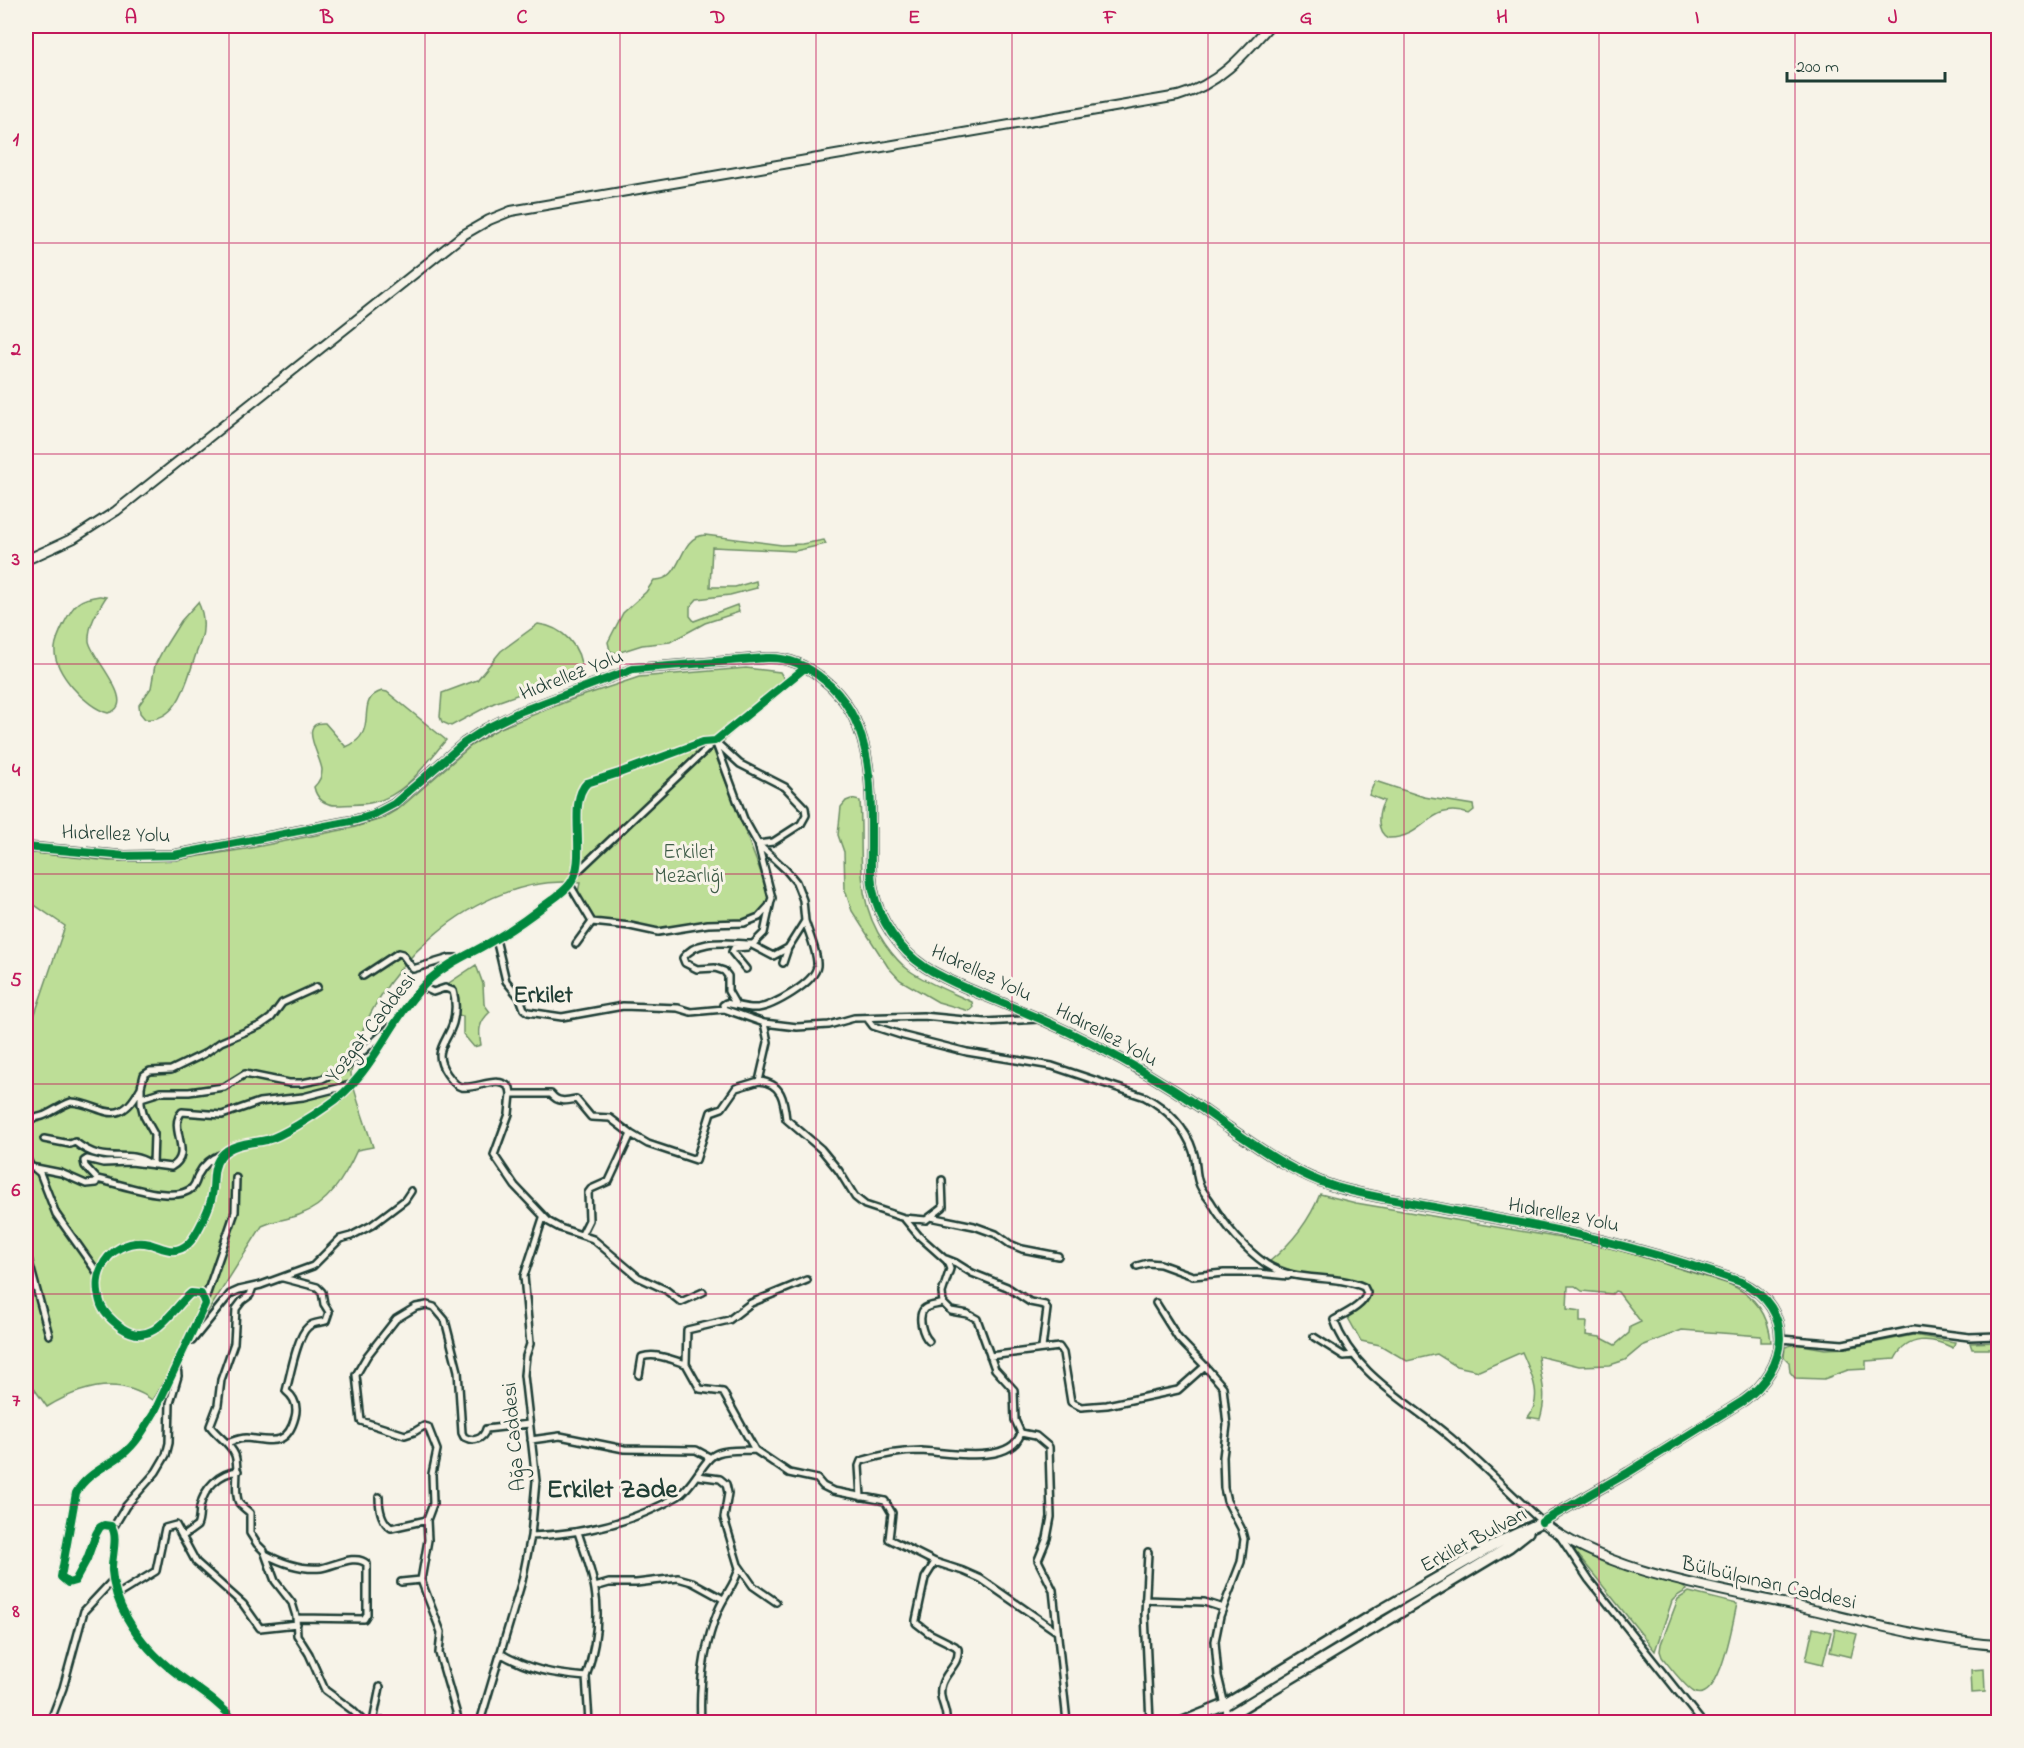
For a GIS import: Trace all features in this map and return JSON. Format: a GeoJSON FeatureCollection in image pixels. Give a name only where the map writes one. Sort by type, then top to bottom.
{"type":"FeatureCollection","features":[{"type":"Feature","properties":{"kind":"main road","name":"Erkilet Bulvarı"},"geometry":{"type":"LineString","coordinates":[[1183,1722],[1225,1705],[1387,1606],[1505,1539],[1542,1522]]}},
{"type":"Feature","properties":{"kind":"main road","name":"Erkilet Bulvarı"},"geometry":{"type":"LineString","coordinates":[[1212,1722],[1229,1719],[1509,1547],[1542,1522]]}},
{"type":"Feature","properties":{"kind":"street"},"geometry":{"type":"LineString","coordinates":[[26,560],[74,538],[116,511],[427,263],[471,230],[489,220],[523,209],[1178,96],[1200,88],[1227,70],[1252,47],[1269,26]]}},
{"type":"Feature","properties":{"kind":"street","name":"Hıdrellez Yolu"},"geometry":{"type":"LineString","coordinates":[[26,847],[125,856],[174,855],[356,820],[380,812],[394,804],[454,751],[487,728],[519,712],[625,671],[773,657],[786,659],[806,667],[827,682],[843,700],[856,723],[870,782],[872,884],[879,910],[895,937],[914,959],[934,973],[1040,1019]]}},
{"type":"Feature","properties":{"kind":"street"},"geometry":{"type":"LineString","coordinates":[[592,922],[570,885],[577,872],[716,741],[806,667]]}},
{"type":"Feature","properties":{"kind":"street"},"geometry":{"type":"LineString","coordinates":[[716,741],[740,764],[786,787],[805,808],[806,817],[801,824],[773,842],[758,844]]}},
{"type":"Feature","properties":{"kind":"street"},"geometry":{"type":"LineString","coordinates":[[716,741],[744,819],[758,844],[772,896],[764,933],[752,945],[735,948],[732,951],[746,969]]}},
{"type":"Feature","properties":{"kind":"street"},"geometry":{"type":"LineString","coordinates":[[577,872],[579,798],[584,786],[703,742],[716,741]]}},
{"type":"Feature","properties":{"kind":"street"},"geometry":{"type":"LineString","coordinates":[[724,1010],[722,1007],[724,1004],[754,1008],[772,1005],[813,975],[816,969],[817,960],[805,921],[803,900],[796,882],[758,844]]}},
{"type":"Feature","properties":{"kind":"street","name":"Yozgat Caddesi"},"geometry":{"type":"LineString","coordinates":[[28,1168],[62,1173],[86,1184],[94,1184],[97,1179],[154,1193],[170,1195],[182,1193],[195,1185],[198,1174],[205,1165],[233,1147],[270,1139],[327,1106],[352,1085],[422,987],[458,958],[496,939],[528,918],[570,885]]}},
{"type":"Feature","properties":{"kind":"street"},"geometry":{"type":"LineString","coordinates":[[592,922],[630,926],[654,932],[708,924],[744,923],[759,917],[771,901]]}},
{"type":"Feature","properties":{"kind":"street"},"geometry":{"type":"LineString","coordinates":[[783,963],[788,948],[805,921]]}},
{"type":"Feature","properties":{"kind":"street"},"geometry":{"type":"LineString","coordinates":[[576,944],[592,922]]}},
{"type":"Feature","properties":{"kind":"street"},"geometry":{"type":"LineString","coordinates":[[496,939],[507,984],[520,998],[523,1008],[526,1011],[562,1017],[622,1006],[678,1008],[691,1012],[724,1010],[764,1023],[815,1027],[854,1018],[923,1016],[985,1022],[1040,1019]]}},
{"type":"Feature","properties":{"kind":"street"},"geometry":{"type":"LineString","coordinates":[[736,1005],[728,991],[728,976],[724,971],[715,968],[697,969],[685,963],[683,958],[693,949],[707,943],[752,945],[773,956],[788,948]]}},
{"type":"Feature","properties":{"kind":"street"},"geometry":{"type":"LineString","coordinates":[[363,976],[398,953],[402,954],[410,967],[415,969],[450,958],[458,958]]}},
{"type":"Feature","properties":{"kind":"street"},"geometry":{"type":"LineString","coordinates":[[153,1165],[154,1138],[144,1116],[141,1098],[143,1077],[148,1072],[171,1070],[198,1057],[221,1042],[265,1023],[282,1004],[317,987]]}},
{"type":"Feature","properties":{"kind":"street"},"geometry":{"type":"LineString","coordinates":[[422,987],[433,992],[445,988],[453,991],[455,1008],[453,1022],[440,1053],[442,1064],[453,1081],[462,1087],[500,1082],[508,1086],[511,1094],[508,1114],[494,1149],[494,1157],[543,1218],[560,1228],[582,1234],[598,1242],[638,1277],[666,1290],[681,1302],[703,1292]]}},
{"type":"Feature","properties":{"kind":"street"},"geometry":{"type":"LineString","coordinates":[[867,1018],[873,1026],[904,1036],[967,1052],[1052,1066],[1151,1100],[1169,1114],[1188,1141],[1195,1159],[1199,1183],[1229,1230],[1244,1246],[1276,1270],[1295,1276]]}},
{"type":"Feature","properties":{"kind":"street","name":"Hıdırellez Yolu"},"geometry":{"type":"LineString","coordinates":[[1040,1019],[1136,1067],[1203,1109],[1273,1159],[1304,1176],[1363,1194],[1593,1237],[1698,1266],[1741,1282],[1764,1297],[1776,1316],[1780,1339]]}},
{"type":"Feature","properties":{"kind":"street"},"geometry":{"type":"LineString","coordinates":[[141,1098],[160,1092],[189,1092],[224,1087],[245,1074],[296,1084],[322,1079],[346,1066],[395,1022]]}},
{"type":"Feature","properties":{"kind":"street"},"geometry":{"type":"LineString","coordinates":[[759,1081],[768,1042],[764,1023]]}},
{"type":"Feature","properties":{"kind":"street"},"geometry":{"type":"LineString","coordinates":[[511,1094],[551,1094],[555,1099],[563,1102],[576,1099],[591,1117],[610,1118],[648,1144],[696,1160],[711,1112],[722,1108],[736,1088],[759,1081],[770,1083],[783,1097],[786,1119],[820,1149],[839,1172],[855,1197],[865,1204],[904,1218],[926,1220],[943,1207],[942,1180]]}},
{"type":"Feature","properties":{"kind":"street"},"geometry":{"type":"LineString","coordinates":[[97,1179],[85,1166],[84,1161],[87,1159],[171,1167],[181,1158],[182,1149],[177,1120],[184,1111],[222,1115],[259,1102],[303,1097],[352,1085]]}},
{"type":"Feature","properties":{"kind":"street"},"geometry":{"type":"LineString","coordinates":[[26,1118],[46,1116],[70,1102],[114,1113],[128,1105],[141,1088]]}},
{"type":"Feature","properties":{"kind":"street"},"geometry":{"type":"LineString","coordinates":[[582,1234],[590,1220],[588,1192],[609,1181],[631,1134]]}},
{"type":"Feature","properties":{"kind":"street"},"geometry":{"type":"LineString","coordinates":[[44,1139],[70,1144],[75,1142],[85,1150],[97,1155],[110,1158],[141,1158],[153,1165]]}},
{"type":"Feature","properties":{"kind":"street"},"geometry":{"type":"LineString","coordinates":[[205,1299],[199,1293],[191,1293],[152,1333],[136,1334],[120,1327],[104,1311],[98,1295],[99,1275],[107,1257],[125,1245],[144,1243],[170,1251],[178,1250],[188,1244],[211,1202],[215,1167],[223,1153]]}},
{"type":"Feature","properties":{"kind":"street"},"geometry":{"type":"LineString","coordinates":[[26,1157],[28,1168],[40,1173],[56,1214],[99,1275]]}},
{"type":"Feature","properties":{"kind":"street"},"geometry":{"type":"LineString","coordinates":[[113,1530],[106,1524],[100,1527],[80,1573],[73,1582],[63,1581],[61,1572],[70,1534],[73,1502],[78,1489],[95,1472],[120,1456],[133,1444],[149,1422],[205,1307],[205,1299],[236,1212],[236,1178]]}},
{"type":"Feature","properties":{"kind":"street"},"geometry":{"type":"LineString","coordinates":[[185,1349],[227,1297],[239,1290],[282,1278],[313,1266],[340,1239],[372,1225],[405,1200],[411,1191]]}},
{"type":"Feature","properties":{"kind":"street"},"geometry":{"type":"LineString","coordinates":[[930,1217],[974,1226],[996,1234],[1022,1249],[1058,1256]]}},
{"type":"Feature","properties":{"kind":"street","name":"Ağa Caddesi"},"geometry":{"type":"LineString","coordinates":[[480,1722],[522,1581],[531,1536],[536,1481],[524,1375],[530,1344],[524,1276],[543,1218]]}},
{"type":"Feature","properties":{"kind":"street"},"geometry":{"type":"LineString","coordinates":[[904,1218],[919,1236],[946,1259],[972,1274],[1012,1289],[1030,1302],[1045,1305],[1047,1309],[1042,1348]]}},
{"type":"Feature","properties":{"kind":"street"},"geometry":{"type":"LineString","coordinates":[[26,1251],[49,1335]]}},
{"type":"Feature","properties":{"kind":"street"},"geometry":{"type":"LineString","coordinates":[[861,1497],[859,1466],[861,1461],[885,1455],[921,1451],[989,1454],[1001,1451],[1019,1438],[1020,1433],[1015,1420],[1014,1390],[997,1373],[977,1319],[968,1314],[951,1311],[943,1303],[942,1293],[950,1269],[946,1259]]}},
{"type":"Feature","properties":{"kind":"street"},"geometry":{"type":"LineString","coordinates":[[1137,1266],[1148,1263],[1160,1264],[1193,1276],[1217,1273],[1295,1276],[1345,1281],[1365,1288],[1366,1297],[1334,1320],[1354,1355],[1378,1382],[1446,1434],[1542,1522],[1629,1472],[1748,1398],[1763,1383],[1772,1368],[1780,1339],[1843,1344],[1913,1330],[1969,1337],[1998,1335]]}},
{"type":"Feature","properties":{"kind":"street"},"geometry":{"type":"LineString","coordinates":[[227,1443],[244,1438],[276,1441],[289,1432],[296,1409],[293,1398],[286,1391],[293,1361],[306,1329],[314,1323],[324,1323],[329,1317],[329,1310],[324,1304],[319,1289],[282,1278]]}},
{"type":"Feature","properties":{"kind":"street"},"geometry":{"type":"LineString","coordinates":[[807,1280],[751,1303],[729,1320],[687,1330],[686,1364],[700,1389],[723,1392],[755,1450],[789,1473],[817,1479],[823,1486],[833,1491],[885,1501],[892,1515],[889,1539],[935,1562],[963,1571],[990,1584],[1056,1631]]}},
{"type":"Feature","properties":{"kind":"street"},"geometry":{"type":"LineString","coordinates":[[253,1287],[250,1295],[236,1309],[234,1343],[221,1380],[218,1405],[210,1424],[212,1429],[227,1443],[235,1457],[238,1471],[238,1501],[250,1513],[249,1531],[265,1554],[273,1576],[289,1598],[297,1621],[297,1635],[309,1654],[325,1690],[364,1722]]}},
{"type":"Feature","properties":{"kind":"street"},"geometry":{"type":"LineString","coordinates":[[929,1341],[922,1332],[923,1311],[943,1303]]}},
{"type":"Feature","properties":{"kind":"street"},"geometry":{"type":"LineString","coordinates":[[1156,1303],[1178,1338],[1223,1387],[1227,1425],[1223,1457],[1224,1488],[1227,1501],[1239,1522],[1244,1539],[1241,1562],[1216,1628],[1215,1648],[1218,1676],[1229,1719]]}},
{"type":"Feature","properties":{"kind":"street"},"geometry":{"type":"LineString","coordinates":[[459,1722],[439,1653],[441,1632],[422,1580],[428,1540],[427,1520],[433,1504],[432,1474],[437,1450],[428,1427],[424,1426],[405,1435],[367,1425],[362,1421],[356,1375],[396,1319],[411,1310],[427,1305],[434,1307],[443,1317],[458,1371],[464,1437],[478,1439],[482,1437],[486,1429],[529,1424]]}},
{"type":"Feature","properties":{"kind":"street"},"geometry":{"type":"LineString","coordinates":[[1314,1336],[1344,1356],[1354,1355]]}},
{"type":"Feature","properties":{"kind":"street"},"geometry":{"type":"LineString","coordinates":[[990,1356],[1057,1346],[1062,1349],[1071,1402],[1082,1407],[1107,1405],[1178,1390],[1204,1366]]}},
{"type":"Feature","properties":{"kind":"street"},"geometry":{"type":"LineString","coordinates":[[639,1375],[642,1357],[647,1355],[656,1355],[686,1364]]}},
{"type":"Feature","properties":{"kind":"street"},"geometry":{"type":"LineString","coordinates":[[177,1365],[178,1376],[170,1403],[169,1443],[166,1455],[156,1472],[126,1506],[113,1530],[111,1564],[113,1580],[117,1595],[131,1624],[155,1655],[176,1674],[213,1698],[236,1722]]}},
{"type":"Feature","properties":{"kind":"street"},"geometry":{"type":"LineString","coordinates":[[1020,1433],[1036,1436],[1049,1447],[1051,1517],[1047,1538],[1038,1560],[1053,1590],[1066,1722]]}},
{"type":"Feature","properties":{"kind":"street"},"geometry":{"type":"LineString","coordinates":[[531,1440],[560,1436],[624,1449],[696,1450],[709,1457]]}},
{"type":"Feature","properties":{"kind":"street"},"geometry":{"type":"LineString","coordinates":[[531,1536],[578,1532],[615,1523],[656,1508],[684,1492],[698,1476],[709,1457],[722,1451],[755,1450]]}},
{"type":"Feature","properties":{"kind":"street"},"geometry":{"type":"LineString","coordinates":[[182,1537],[197,1526],[202,1498],[211,1485],[223,1475],[238,1471]]}},
{"type":"Feature","properties":{"kind":"street"},"geometry":{"type":"LineString","coordinates":[[698,1476],[720,1479],[726,1484],[728,1493],[724,1518],[739,1566],[753,1586],[776,1602]]}},
{"type":"Feature","properties":{"kind":"street"},"geometry":{"type":"LineString","coordinates":[[380,1497],[382,1516],[386,1525],[391,1528],[427,1520]]}},
{"type":"Feature","properties":{"kind":"street","name":"Bülbülpınarı Caddesi"},"geometry":{"type":"LineString","coordinates":[[1542,1522],[1559,1535],[1611,1558],[1672,1578],[1925,1635],[1998,1645]]}},
{"type":"Feature","properties":{"kind":"street"},"geometry":{"type":"LineString","coordinates":[[117,1595],[156,1571],[165,1528],[177,1526],[192,1556],[200,1566],[243,1604],[260,1628],[297,1621],[364,1619],[367,1614],[367,1564],[359,1559],[322,1568],[307,1568],[281,1562],[265,1554]]}},
{"type":"Feature","properties":{"kind":"street"},"geometry":{"type":"LineString","coordinates":[[578,1532],[595,1587],[597,1607],[594,1643],[586,1677],[589,1722]]}},
{"type":"Feature","properties":{"kind":"street"},"geometry":{"type":"LineString","coordinates":[[1559,1535],[1588,1580],[1702,1722]]}},
{"type":"Feature","properties":{"kind":"street"},"geometry":{"type":"LineString","coordinates":[[1148,1552],[1145,1600],[1150,1722]]}},
{"type":"Feature","properties":{"kind":"street"},"geometry":{"type":"LineString","coordinates":[[935,1562],[925,1578],[916,1623],[929,1633],[955,1646],[958,1651],[956,1661],[941,1689],[941,1702],[946,1714],[946,1722]]}},
{"type":"Feature","properties":{"kind":"street"},"geometry":{"type":"LineString","coordinates":[[701,1722],[705,1656],[714,1622],[723,1599],[738,1573],[739,1566]]}},
{"type":"Feature","properties":{"kind":"street"},"geometry":{"type":"LineString","coordinates":[[595,1587],[609,1583],[678,1578],[692,1582],[723,1599]]}},
{"type":"Feature","properties":{"kind":"street"},"geometry":{"type":"LineString","coordinates":[[50,1722],[63,1688],[84,1611],[113,1580]]}},
{"type":"Feature","properties":{"kind":"street"},"geometry":{"type":"LineString","coordinates":[[402,1582],[422,1580]]}},
{"type":"Feature","properties":{"kind":"street"},"geometry":{"type":"LineString","coordinates":[[1145,1600],[1204,1602],[1222,1608]]}},
{"type":"Feature","properties":{"kind":"street"},"geometry":{"type":"LineString","coordinates":[[500,1653],[518,1663],[543,1672],[586,1677]]}},
{"type":"Feature","properties":{"kind":"street"},"geometry":{"type":"LineString","coordinates":[[373,1722],[381,1687]]}},
{"type":"Feature","properties":{"kind":"street"},"geometry":{"type":"LineString","coordinates":[[378,1722],[386,1721]]}},
{"type":"Feature","properties":{"kind":"green space"},"geometry":{"type":"Polygon","coordinates":[[[705,535],[782,545],[824,540],[826,544],[795,551],[712,547],[710,587],[735,587],[756,581],[757,588],[730,595],[697,599],[690,607],[690,616],[694,621],[737,605],[739,612],[705,623],[670,642],[642,645],[617,653],[610,651],[608,642],[623,613],[646,592],[654,580],[671,574],[689,543],[705,535]]]}},
{"type":"Feature","properties":{"kind":"green space"},"geometry":{"type":"Polygon","coordinates":[[[106,597],[92,623],[89,641],[117,691],[119,701],[116,708],[108,713],[90,704],[72,687],[59,667],[55,648],[67,617],[75,606],[83,600],[106,597]]]}},
{"type":"Feature","properties":{"kind":"green space"},"geometry":{"type":"Polygon","coordinates":[[[198,602],[202,611],[203,633],[184,690],[173,708],[165,714],[145,719],[140,713],[139,705],[151,688],[155,665],[181,621],[198,602]]]}},
{"type":"Feature","properties":{"kind":"green space"},"geometry":{"type":"Polygon","coordinates":[[[538,624],[555,629],[569,639],[578,654],[582,672],[494,703],[451,726],[442,722],[440,717],[442,693],[477,680],[501,651],[538,624]]]}},
{"type":"Feature","properties":{"kind":"green space","name":"Erkilet Mezarlığı"},"geometry":{"type":"Polygon","coordinates":[[[746,668],[780,672],[784,679],[714,751],[768,891],[768,908],[755,921],[663,932],[592,919],[578,892],[580,883],[542,883],[503,893],[467,912],[433,936],[403,966],[378,1000],[360,1036],[351,1078],[373,1147],[357,1150],[341,1180],[319,1204],[299,1215],[262,1226],[152,1400],[139,1392],[113,1386],[86,1389],[47,1407],[26,1377],[26,1289],[28,1286],[26,1273],[26,1040],[65,926],[26,899],[26,852],[110,861],[180,859],[246,849],[352,828],[381,819],[400,808],[472,745],[498,729],[573,699],[639,677],[746,668]]]}},
{"type":"Feature","properties":{"kind":"green space"},"geometry":{"type":"Polygon","coordinates":[[[382,691],[387,692],[446,740],[423,768],[396,793],[370,803],[336,805],[323,802],[314,787],[320,779],[322,770],[311,734],[313,728],[317,724],[325,723],[346,747],[357,741],[363,733],[369,701],[373,695],[382,691]]]}},
{"type":"Feature","properties":{"kind":"green space"},"geometry":{"type":"Polygon","coordinates":[[[1375,781],[1424,797],[1473,805],[1474,810],[1469,814],[1455,811],[1444,812],[1411,833],[1388,838],[1379,826],[1380,810],[1384,801],[1369,795],[1375,781]]]}},
{"type":"Feature","properties":{"kind":"green space"},"geometry":{"type":"Polygon","coordinates":[[[851,799],[860,801],[864,892],[875,927],[896,959],[925,980],[972,1002],[973,1007],[969,1011],[938,1002],[900,980],[888,967],[852,911],[845,890],[844,852],[838,835],[841,807],[851,799]]]}},
{"type":"Feature","properties":{"kind":"green space"},"geometry":{"type":"Polygon","coordinates":[[[476,965],[483,984],[484,1004],[490,1012],[480,1027],[481,1045],[474,1047],[463,1034],[463,1016],[458,1015],[458,999],[449,983],[476,965]]]}},
{"type":"Feature","properties":{"kind":"green space"},"geometry":{"type":"Polygon","coordinates":[[[1320,1194],[1356,1203],[1607,1246],[1729,1284],[1746,1294],[1759,1307],[1767,1323],[1771,1342],[1761,1342],[1761,1336],[1682,1330],[1642,1346],[1625,1360],[1610,1365],[1579,1366],[1538,1356],[1543,1387],[1542,1410],[1540,1419],[1528,1417],[1533,1409],[1536,1393],[1522,1352],[1479,1371],[1456,1366],[1437,1354],[1407,1361],[1380,1345],[1361,1341],[1347,1316],[1368,1301],[1369,1292],[1357,1283],[1296,1272],[1269,1262],[1299,1231],[1311,1214],[1320,1194]],[[1568,1286],[1567,1309],[1580,1311],[1580,1322],[1587,1322],[1586,1335],[1600,1337],[1615,1345],[1629,1333],[1630,1327],[1641,1322],[1618,1292],[1615,1291],[1612,1294],[1582,1291],[1575,1286],[1568,1286]]]}},
{"type":"Feature","properties":{"kind":"green space"},"geometry":{"type":"Polygon","coordinates":[[[1913,1335],[1955,1342],[1953,1348],[1929,1340],[1913,1342],[1900,1351],[1895,1359],[1866,1361],[1866,1369],[1848,1370],[1824,1379],[1795,1378],[1790,1372],[1789,1362],[1784,1357],[1785,1347],[1796,1344],[1825,1349],[1847,1348],[1913,1335]]]}},
{"type":"Feature","properties":{"kind":"green space"},"geometry":{"type":"Polygon","coordinates":[[[1998,1342],[1998,1349],[1972,1349],[1970,1343],[1998,1342]]]}},
{"type":"Feature","properties":{"kind":"green space"},"geometry":{"type":"Polygon","coordinates":[[[1569,1539],[1669,1577],[1687,1590],[1672,1601],[1655,1651],[1575,1551],[1569,1539]]]}},
{"type":"Feature","properties":{"kind":"green space"},"geometry":{"type":"Polygon","coordinates":[[[1689,1592],[1737,1604],[1718,1675],[1703,1693],[1694,1692],[1686,1685],[1662,1657],[1660,1651],[1678,1599],[1689,1592]]]}},
{"type":"Feature","properties":{"kind":"green space"},"geometry":{"type":"Polygon","coordinates":[[[1813,1628],[1831,1632],[1823,1664],[1806,1660],[1813,1628]]]}},
{"type":"Feature","properties":{"kind":"green space"},"geometry":{"type":"Polygon","coordinates":[[[1835,1629],[1857,1634],[1851,1657],[1830,1652],[1835,1629]]]}},
{"type":"Feature","properties":{"kind":"green space"},"geometry":{"type":"Polygon","coordinates":[[[1984,1669],[1985,1692],[1972,1693],[1971,1670],[1984,1669]]]}},
{"type":"Feature","properties":{"kind":"cycle path"},"geometry":{"type":"LineString","coordinates":[[26,847],[125,856],[174,855],[356,820],[373,815],[394,804],[464,743],[487,728],[519,712],[633,669],[766,658],[797,663],[824,680],[840,696],[861,735],[869,778],[871,873],[876,901],[885,923],[899,943],[925,967],[956,984],[1053,1025],[1107,1052],[1176,1091],[1278,1160],[1318,1181],[1367,1195],[1582,1235],[1688,1264],[1741,1282],[1759,1293],[1771,1307],[1778,1323],[1780,1339],[1777,1356],[1770,1373],[1758,1388],[1743,1401],[1629,1472],[1542,1522]]}},
{"type":"Feature","properties":{"kind":"cycle path"},"geometry":{"type":"LineString","coordinates":[[236,1722],[215,1701],[162,1661],[132,1626],[121,1607],[114,1583],[112,1571],[114,1535],[111,1526],[100,1527],[75,1581],[68,1583],[61,1577],[76,1493],[85,1481],[123,1454],[140,1435],[154,1413],[205,1304],[201,1294],[191,1293],[152,1331],[143,1334],[133,1333],[113,1321],[101,1305],[98,1282],[104,1262],[114,1251],[135,1243],[174,1250],[188,1244],[206,1213],[211,1200],[216,1165],[225,1152],[236,1146],[273,1138],[327,1106],[343,1093],[370,1062],[416,994],[430,979],[451,964],[510,930],[565,890],[575,874],[578,861],[578,804],[581,792],[587,783],[703,742],[715,741],[806,667]]}},
{"type":"Feature","properties":{"kind":"district","name":"Erkilet"},"geometry":{"type":"Point","coordinates":[543,994]}},
{"type":"Feature","properties":{"kind":"district","name":"Erkilet Zade"},"geometry":{"type":"Point","coordinates":[612,1488]}}]}
